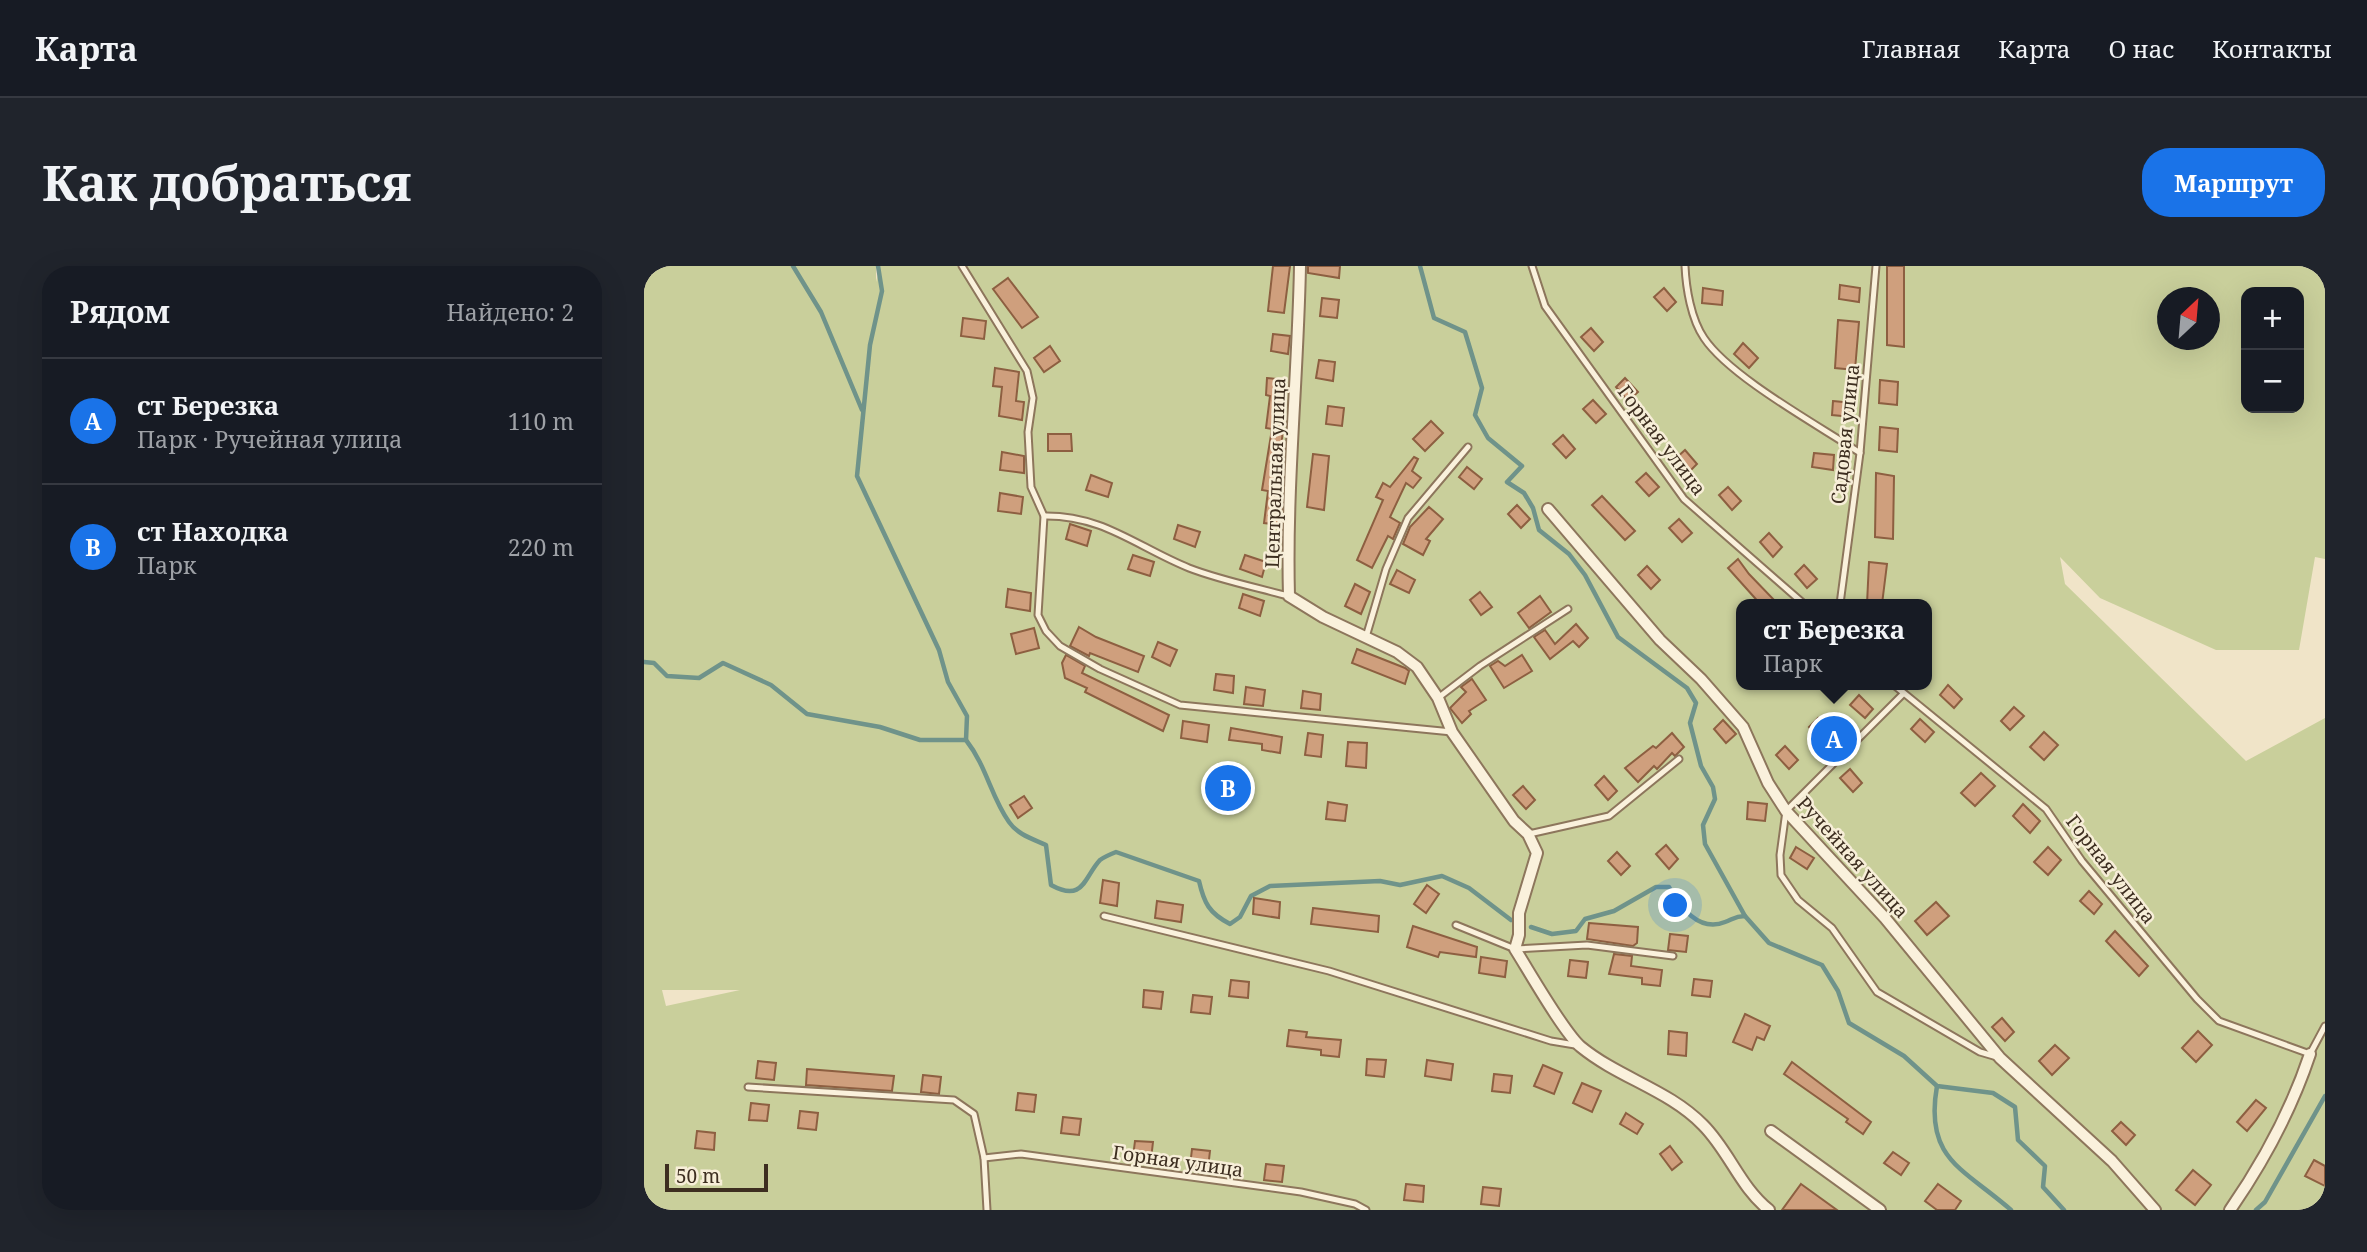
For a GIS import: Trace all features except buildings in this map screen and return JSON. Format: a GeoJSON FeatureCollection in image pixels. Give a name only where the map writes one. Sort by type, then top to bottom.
{"type":"FeatureCollection","features":[{"type":"Feature","properties":{"kind":"street","name":"Центральная улица"},"geometry":{"type":"LineString","coordinates":[[1300,266],[1298,355],[1287,527],[1289,596],[1397,652],[1417,667],[1438,698],[1452,732],[1514,821],[1528,834]]}},
{"type":"Feature","properties":{"kind":"street","name":"Ручейная улица"},"geometry":{"type":"LineString","coordinates":[[1548,509],[1660,640],[1701,679],[1742,727],[1786,811],[1885,918],[2000,1058],[2112,1161],[2155,1210]]}},
{"type":"Feature","properties":{"kind":"street"},"geometry":{"type":"LineString","coordinates":[[1528,834],[1536,853],[1519,913],[1519,935],[1515,949],[1578,1045],[1622,1076],[1670,1099],[1704,1126],[1741,1181],[1769,1210]]}},
{"type":"Feature","properties":{"kind":"street"},"geometry":{"type":"LineString","coordinates":[[2230,1210],[2261,1165],[2296,1098],[2310,1054]]}},
{"type":"Feature","properties":{"kind":"street"},"geometry":{"type":"LineString","coordinates":[[1771,1131],[1880,1210]]}},
{"type":"Feature","properties":{"kind":"lane"},"geometry":{"type":"LineString","coordinates":[[962,266],[1027,371],[1033,398],[1028,432],[1031,487],[1044,516],[1038,615],[1046,631],[1060,646],[1100,669],[1181,705],[1452,732]]}},
{"type":"Feature","properties":{"kind":"lane","name":"Горная улица"},"geometry":{"type":"LineString","coordinates":[[1532,266],[1545,306],[1684,499],[1798,599]]}},
{"type":"Feature","properties":{"kind":"lane"},"geometry":{"type":"LineString","coordinates":[[1685,266],[1686,288],[1702,336],[1723,361],[1860,453]]}},
{"type":"Feature","properties":{"kind":"lane","name":"Садовая улица"},"geometry":{"type":"LineString","coordinates":[[1841,599],[1860,453],[1876,266]]}},
{"type":"Feature","properties":{"kind":"lane"},"geometry":{"type":"LineString","coordinates":[[1366,637],[1386,569],[1408,518],[1468,447]]}},
{"type":"Feature","properties":{"kind":"lane"},"geometry":{"type":"LineString","coordinates":[[1044,516],[1071,515],[1095,523],[1191,569],[1289,596]]}},
{"type":"Feature","properties":{"kind":"lane"},"geometry":{"type":"LineString","coordinates":[[1438,698],[1568,609]]}},
{"type":"Feature","properties":{"kind":"lane","name":"Горная улица"},"geometry":{"type":"LineString","coordinates":[[1899,690],[2046,809],[2082,861],[2197,999],[2219,1021],[2310,1054]]}},
{"type":"Feature","properties":{"kind":"lane"},"geometry":{"type":"LineString","coordinates":[[1903,694],[1786,811],[1780,855],[1786,886],[1798,900],[1832,928],[1877,992],[1980,1052],[2000,1058]]}},
{"type":"Feature","properties":{"kind":"lane"},"geometry":{"type":"LineString","coordinates":[[1528,834],[1609,816],[1679,759]]}},
{"type":"Feature","properties":{"kind":"lane"},"geometry":{"type":"LineString","coordinates":[[1104,916],[1329,971],[1551,1041],[1578,1045]]}},
{"type":"Feature","properties":{"kind":"lane"},"geometry":{"type":"LineString","coordinates":[[1456,925],[1515,949],[1587,945],[1673,956]]}},
{"type":"Feature","properties":{"kind":"lane"},"geometry":{"type":"LineString","coordinates":[[2310,1054],[2325,1026]]}},
{"type":"Feature","properties":{"kind":"lane"},"geometry":{"type":"LineString","coordinates":[[748,1087],[954,1100],[974,1114],[984,1158],[987,1210]]}},
{"type":"Feature","properties":{"kind":"lane","name":"Горная улица"},"geometry":{"type":"LineString","coordinates":[[984,1158],[1021,1154],[1301,1192],[1355,1204],[1366,1210]]}},
{"type":"Feature","properties":{"kind":"green space"},"geometry":{"type":"Polygon","coordinates":[[[644,266],[876,266],[876,282],[880,266],[2325,266],[2325,559],[2315,557],[2299,650],[2216,650],[2100,598],[2060,557],[2065,584],[2246,761],[2325,718],[2325,1210],[644,1210],[644,266]],[[662,990],[666,1006],[740,990],[662,990]]]}},
{"type":"Feature","properties":{"kind":"waterway"},"geometry":{"type":"LineString","coordinates":[[793,266],[821,312],[862,410]]}},
{"type":"Feature","properties":{"kind":"waterway"},"geometry":{"type":"LineString","coordinates":[[878,266],[882,291],[870,345],[857,476],[939,650],[948,682],[967,716],[966,740],[1009,822],[1021,833],[1046,845],[1051,885],[1062,890],[1077,889],[1100,860],[1116,852],[1199,881],[1208,907],[1230,924],[1240,917],[1251,896],[1270,886],[1380,881],[1400,885],[1442,876],[1469,888],[1511,920]]}},
{"type":"Feature","properties":{"kind":"waterway"},"geometry":{"type":"LineString","coordinates":[[1420,266],[1434,318],[1465,332],[1482,388],[1475,415],[1488,438],[1522,466],[1507,482],[1524,493],[1533,508],[1539,530],[1569,554],[1585,575],[1618,637],[1687,688],[1696,703],[1690,723],[1701,766],[1713,787],[1715,799],[1703,825],[1705,844],[1745,916]]}},
{"type":"Feature","properties":{"kind":"waterway"},"geometry":{"type":"LineString","coordinates":[[644,662],[654,663],[667,676],[699,678],[723,663],[771,685],[807,714],[880,727],[920,740],[966,740]]}},
{"type":"Feature","properties":{"kind":"waterway"},"geometry":{"type":"LineString","coordinates":[[1531,927],[1552,934],[1576,931],[1585,919],[1614,911],[1656,887],[1669,887],[1691,916],[1707,924],[1745,916],[1769,943],[1822,965],[1838,991],[1849,1023],[1904,1056],[1937,1086],[1993,1093],[2015,1107],[2018,1140],[2045,1166],[2043,1187],[2064,1210]]}},
{"type":"Feature","properties":{"kind":"waterway"},"geometry":{"type":"LineString","coordinates":[[1937,1086],[1934,1111],[1936,1130],[1942,1146],[1963,1172],[2011,1210]]}},
{"type":"Feature","properties":{"kind":"waterway"},"geometry":{"type":"LineString","coordinates":[[2256,1210],[2265,1202],[2325,1096]]}},
{"type":"Feature","properties":{"kind":"place","name":"ст Березка"},"geometry":{"type":"Point","coordinates":[1834,739]}},
{"type":"Feature","properties":{"kind":"place","name":"ст Находка"},"geometry":{"type":"Point","coordinates":[1228,788]}}]}
